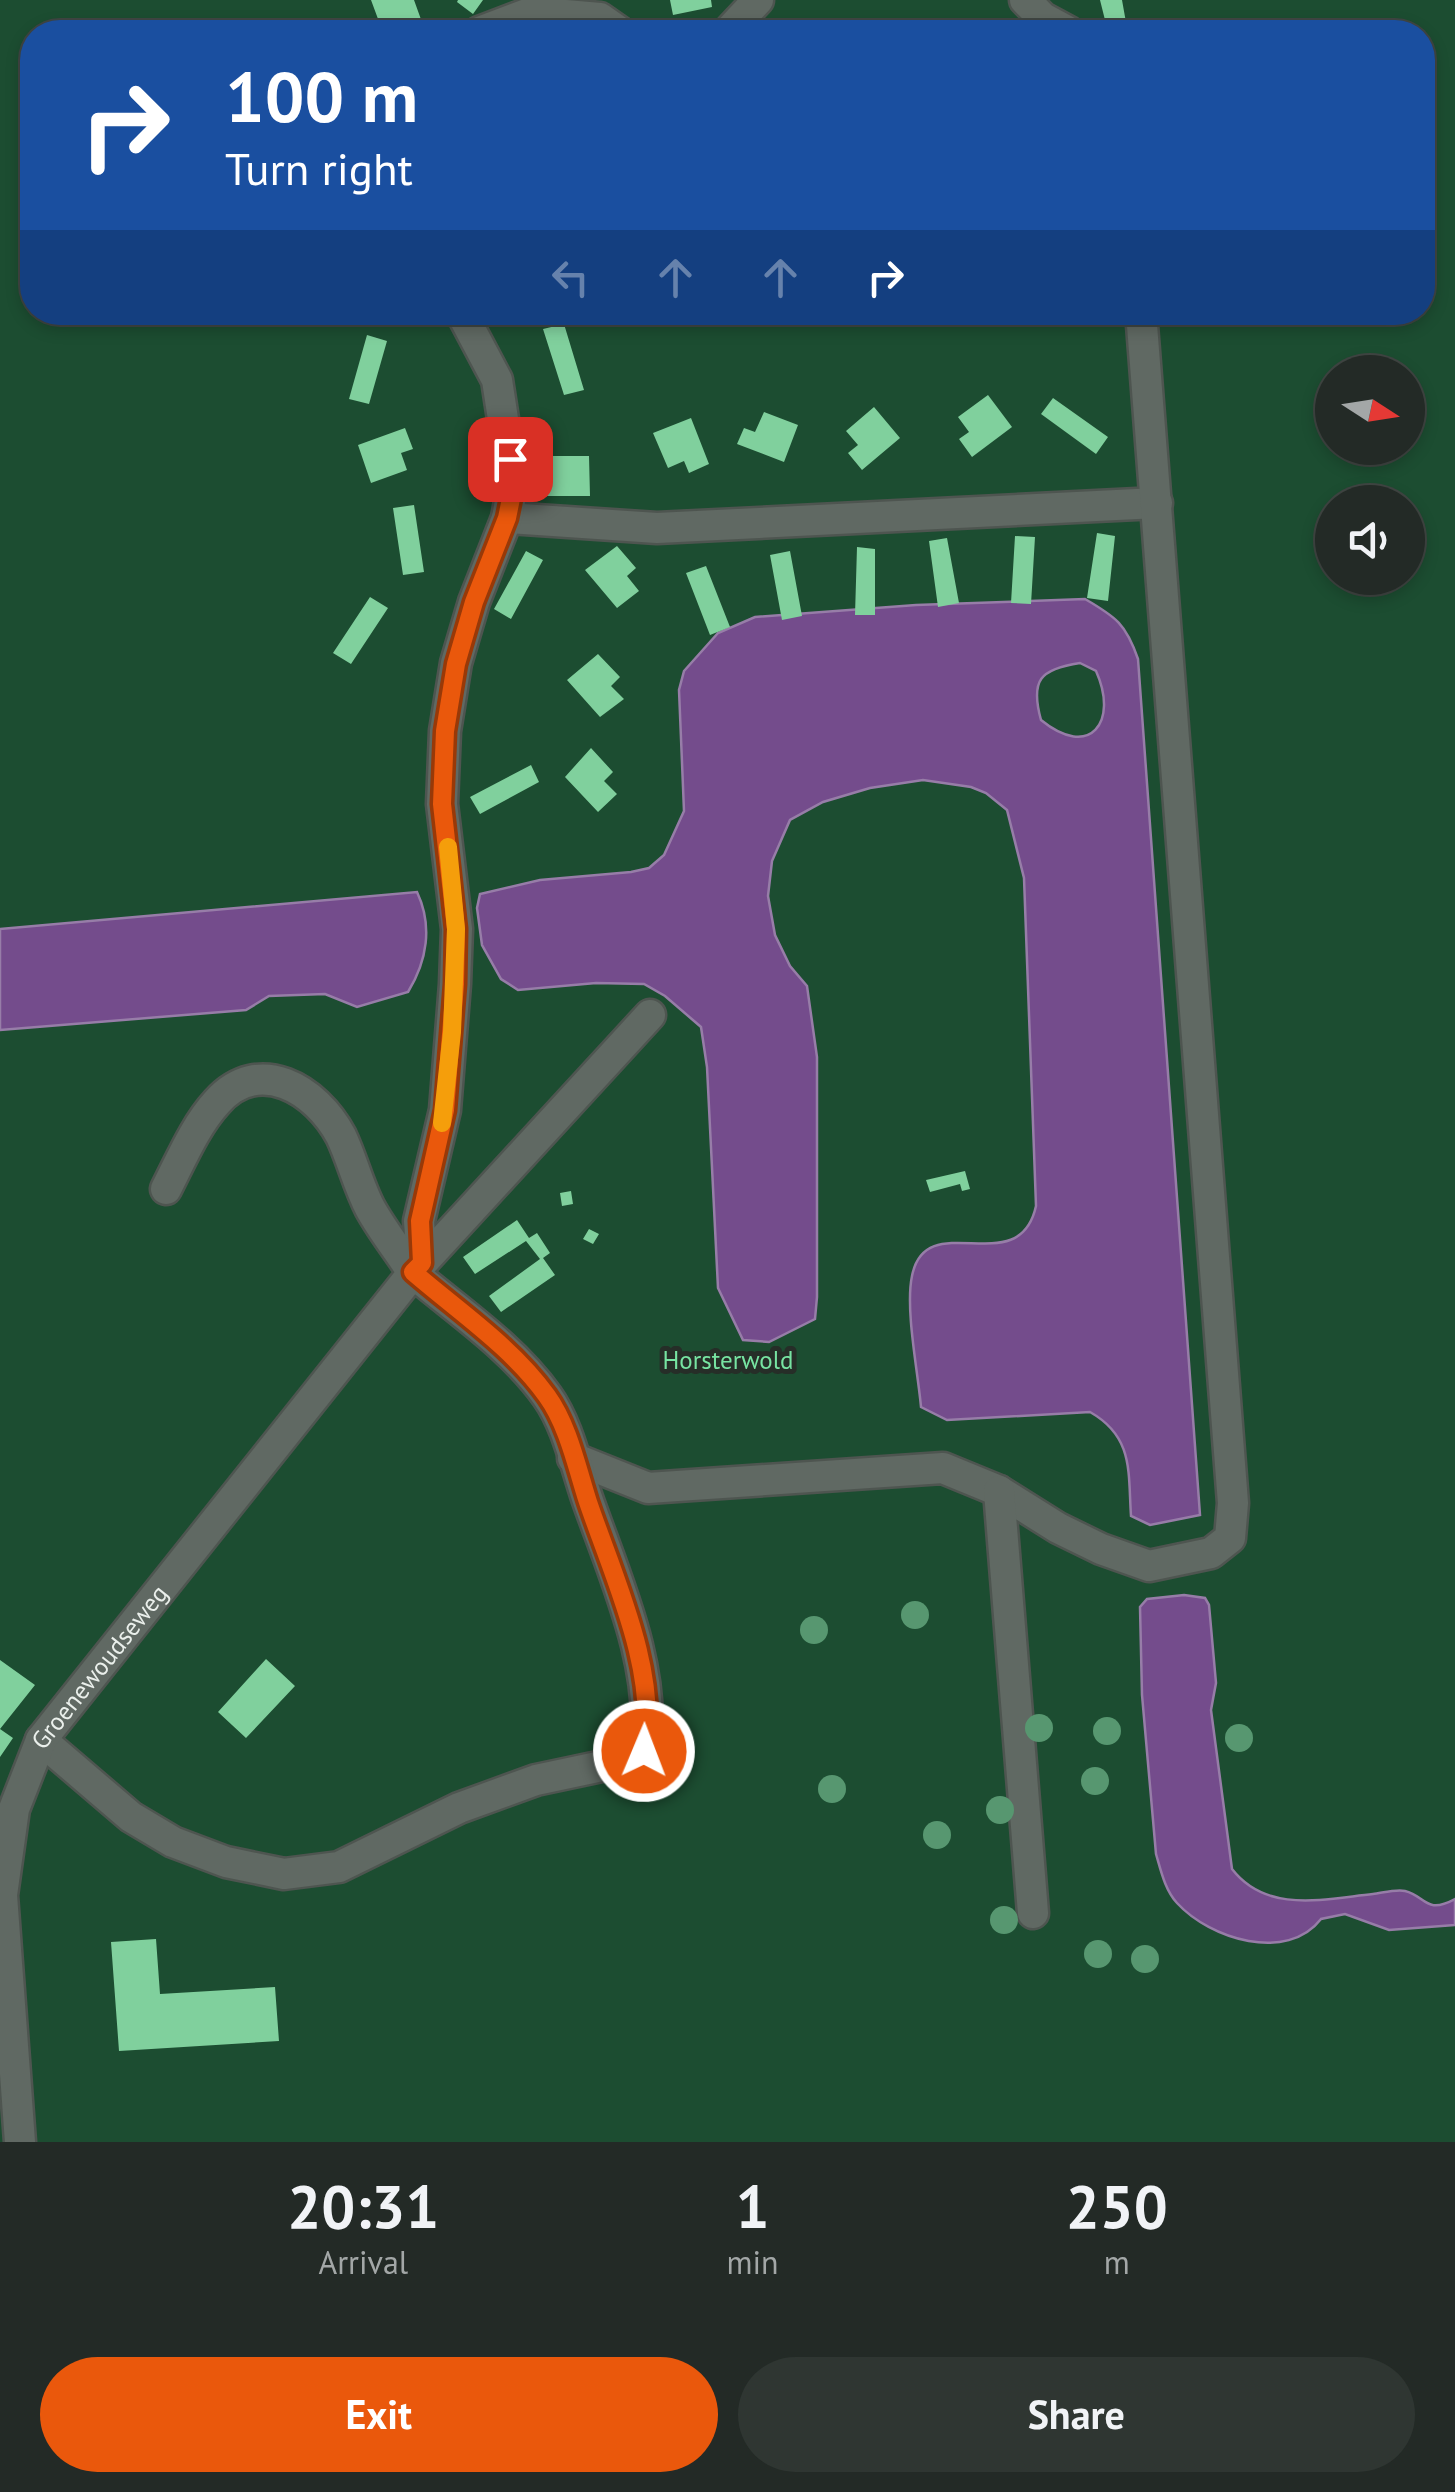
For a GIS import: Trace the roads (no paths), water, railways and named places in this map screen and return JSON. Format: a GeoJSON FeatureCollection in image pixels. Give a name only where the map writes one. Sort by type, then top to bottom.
{"type":"FeatureCollection","features":[{"type":"Feature","properties":{"kind":"lane"},"geometry":{"type":"LineString","coordinates":[[739,20],[758,0]]}},
{"type":"Feature","properties":{"kind":"lane"},"geometry":{"type":"LineString","coordinates":[[1025,0],[1048,20]]}},
{"type":"Feature","properties":{"kind":"lane"},"geometry":{"type":"LineString","coordinates":[[511,20],[532,12],[603,20]]}},
{"type":"Feature","properties":{"kind":"lane"},"geometry":{"type":"LineString","coordinates":[[417,1268],[420,1221],[445,1110],[455,984],[456,929],[442,804],[445,731],[456,664],[474,602],[507,518],[514,484],[497,380],[468,325]]}},
{"type":"Feature","properties":{"kind":"lane"},"geometry":{"type":"LineString","coordinates":[[573,1458],[648,1488],[943,1468],[999,1491],[1058,1528],[1149,1566],[1211,1553],[1230,1538],[1233,1503],[1142,325]]}},
{"type":"Feature","properties":{"kind":"lane"},"geometry":{"type":"LineString","coordinates":[[507,518],[657,528],[1156,503]]}},
{"type":"Feature","properties":{"kind":"lane","name":"Groenewoudseweg"},"geometry":{"type":"LineString","coordinates":[[20,2142],[2,1895],[14,1809],[41,1740],[417,1268],[650,1015]]}},
{"type":"Feature","properties":{"kind":"lane"},"geometry":{"type":"LineString","coordinates":[[41,1740],[131,1817],[172,1842],[226,1862],[284,1874],[338,1867],[459,1808],[536,1780],[620,1762],[644,1751],[649,1726],[636,1643],[548,1397],[506,1350],[417,1268],[370,1208],[340,1136],[324,1112],[276,1078],[238,1084],[220,1098],[166,1188]]}},
{"type":"Feature","properties":{"kind":"lane"},"geometry":{"type":"LineString","coordinates":[[999,1491],[1033,1913]]}},
{"type":"Feature","properties":{"kind":"park label","name":"Horsterwold"},"geometry":{"type":"Point","coordinates":[728,1360]}}]}
